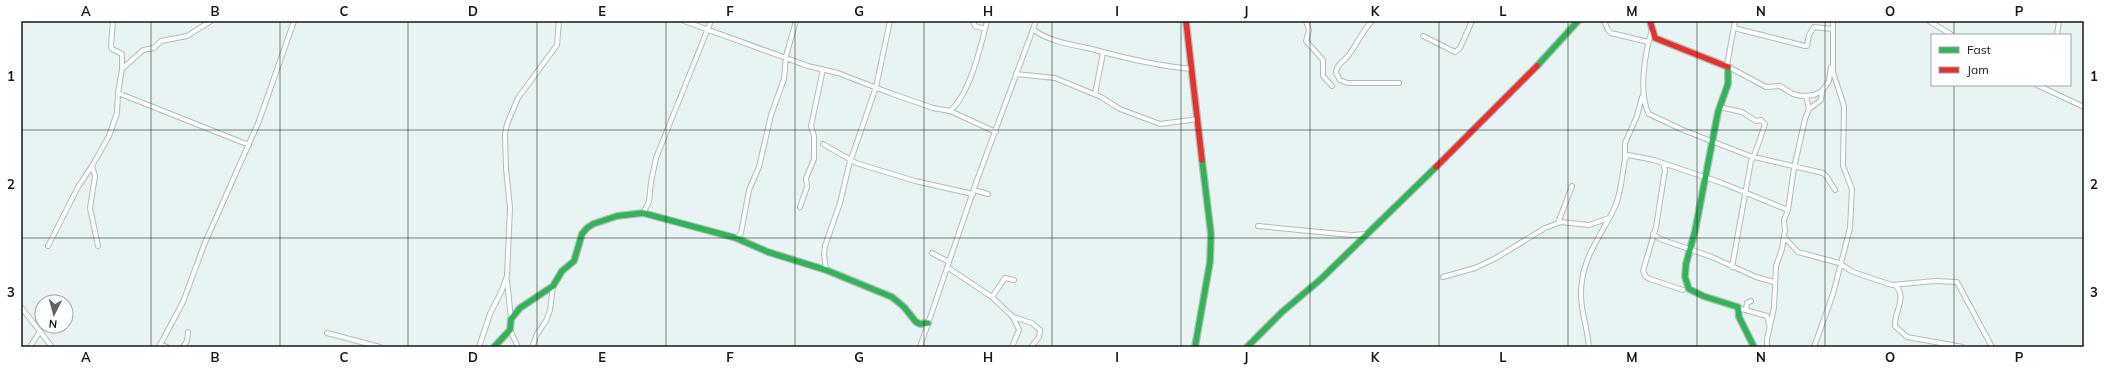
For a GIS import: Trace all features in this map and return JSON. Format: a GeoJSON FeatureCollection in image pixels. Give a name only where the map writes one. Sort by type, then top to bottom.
{"type":"FeatureCollection","features":[{"type":"Feature","properties":{"kind":"street"},"geometry":{"type":"LineString","coordinates":[[48,246],[78,187],[92,166],[117,113],[118,93],[122,69],[122,54],[112,49],[111,46],[113,21]]}},
{"type":"Feature","properties":{"kind":"street"},"geometry":{"type":"LineString","coordinates":[[122,69],[144,50],[154,48],[161,41],[187,36],[211,21]]}},
{"type":"Feature","properties":{"kind":"street"},"geometry":{"type":"LineString","coordinates":[[167,347],[160,346],[183,302],[204,245],[249,145],[271,88],[294,21]]}},
{"type":"Feature","properties":{"kind":"street"},"geometry":{"type":"LineString","coordinates":[[518,347],[510,330],[511,319],[507,276],[510,208],[506,169],[505,134],[507,124],[518,98],[557,45],[560,21]]}},
{"type":"Feature","properties":{"kind":"street"},"geometry":{"type":"LineString","coordinates":[[684,21],[736,41],[838,73],[919,103],[950,111],[996,132]]}},
{"type":"Feature","properties":{"kind":"street"},"geometry":{"type":"LineString","coordinates":[[643,213],[649,202],[656,158],[711,21]]}},
{"type":"Feature","properties":{"kind":"street"},"geometry":{"type":"LineString","coordinates":[[736,238],[741,233],[749,190],[759,167],[771,115],[784,79],[786,56],[796,21]]}},
{"type":"Feature","properties":{"kind":"street"},"geometry":{"type":"LineString","coordinates":[[826,270],[825,246],[840,203],[851,160],[876,87],[890,21]]}},
{"type":"Feature","properties":{"kind":"street"},"geometry":{"type":"LineString","coordinates":[[973,21],[974,26],[986,29]]}},
{"type":"Feature","properties":{"kind":"street"},"geometry":{"type":"LineString","coordinates":[[950,111],[963,95],[978,56],[987,21]]}},
{"type":"Feature","properties":{"kind":"street"},"geometry":{"type":"LineString","coordinates":[[920,347],[973,192],[1016,74],[1034,30],[1036,21]]}},
{"type":"Feature","properties":{"kind":"street"},"geometry":{"type":"LineString","coordinates":[[1186,21],[1211,245],[1195,347]]}},
{"type":"Feature","properties":{"kind":"street"},"geometry":{"type":"LineString","coordinates":[[1306,21],[1309,30],[1306,41],[1323,60],[1323,76],[1332,86]]}},
{"type":"Feature","properties":{"kind":"street"},"geometry":{"type":"LineString","coordinates":[[1372,21],[1352,51],[1337,67],[1335,72],[1340,80],[1347,83],[1399,82]]}},
{"type":"Feature","properties":{"kind":"street"},"geometry":{"type":"LineString","coordinates":[[1423,36],[1455,52],[1460,48],[1472,21]]}},
{"type":"Feature","properties":{"kind":"street"},"geometry":{"type":"LineString","coordinates":[[1247,347],[1367,234],[1521,84],[1578,21]]}},
{"type":"Feature","properties":{"kind":"street"},"geometry":{"type":"LineString","coordinates":[[1604,21],[1610,32],[1648,42]]}},
{"type":"Feature","properties":{"kind":"street"},"geometry":{"type":"LineString","coordinates":[[1650,21],[1655,38],[1703,55],[1727,66],[1764,87],[1780,86],[1793,94],[1806,96],[1822,91]]}},
{"type":"Feature","properties":{"kind":"street"},"geometry":{"type":"LineString","coordinates":[[1735,21],[1727,66],[1728,84],[1719,107],[1713,142],[1704,178],[1695,231],[1689,250],[1686,277],[1689,289],[1703,296],[1766,316],[1770,329]]}},
{"type":"Feature","properties":{"kind":"street"},"geometry":{"type":"LineString","coordinates":[[1809,109],[1820,102],[1822,91],[1830,78],[1833,21]]}},
{"type":"Feature","properties":{"kind":"street"},"geometry":{"type":"LineString","coordinates":[[1929,21],[1950,34]]}},
{"type":"Feature","properties":{"kind":"street"},"geometry":{"type":"LineString","coordinates":[[2057,34],[2059,21]]}},
{"type":"Feature","properties":{"kind":"street"},"geometry":{"type":"LineString","coordinates":[[1734,28],[1805,46],[1807,46],[1809,35],[1814,27],[1833,29]]}},
{"type":"Feature","properties":{"kind":"street"},"geometry":{"type":"LineString","coordinates":[[1034,30],[1059,41],[1103,53],[1192,69]]}},
{"type":"Feature","properties":{"kind":"street"},"geometry":{"type":"LineString","coordinates":[[1588,347],[1587,329],[1580,307],[1582,279],[1589,256],[1618,200],[1625,159],[1625,143],[1640,105],[1648,42],[1652,30]]}},
{"type":"Feature","properties":{"kind":"street"},"geometry":{"type":"LineString","coordinates":[[1095,94],[1103,53]]}},
{"type":"Feature","properties":{"kind":"street"},"geometry":{"type":"LineString","coordinates":[[1814,347],[1833,294],[1850,235],[1852,195],[1850,184],[1843,166],[1844,106],[1834,78],[1832,54]]}},
{"type":"Feature","properties":{"kind":"street"},"geometry":{"type":"LineString","coordinates":[[800,207],[806,187],[806,178],[814,159],[814,136],[811,126],[823,69]]}},
{"type":"Feature","properties":{"kind":"street"},"geometry":{"type":"LineString","coordinates":[[1016,74],[1055,78],[1095,94],[1120,109],[1160,124],[1198,119]]}},
{"type":"Feature","properties":{"kind":"street"},"geometry":{"type":"LineString","coordinates":[[2039,86],[2084,107]]}},
{"type":"Feature","properties":{"kind":"street"},"geometry":{"type":"LineString","coordinates":[[2047,90],[2050,86]]}},
{"type":"Feature","properties":{"kind":"street"},"geometry":{"type":"LineString","coordinates":[[1643,90],[1647,112],[1651,116],[1713,142],[1754,157],[1794,168],[1823,173],[1835,190]]}},
{"type":"Feature","properties":{"kind":"street"},"geometry":{"type":"LineString","coordinates":[[118,93],[249,145]]}},
{"type":"Feature","properties":{"kind":"street"},"geometry":{"type":"LineString","coordinates":[[1767,347],[1767,339],[1774,308],[1774,282],[1776,266],[1784,236],[1784,220],[1788,210],[1794,168],[1805,119],[1809,109],[1806,96]]}},
{"type":"Feature","properties":{"kind":"street"},"geometry":{"type":"LineString","coordinates":[[1719,107],[1742,112],[1756,122],[1761,120],[1764,121],[1754,157],[1751,161],[1732,267]]}},
{"type":"Feature","properties":{"kind":"street"},"geometry":{"type":"LineString","coordinates":[[823,144],[851,160],[915,181],[988,194]]}},
{"type":"Feature","properties":{"kind":"street"},"geometry":{"type":"LineString","coordinates":[[1625,159],[1631,154],[1663,163],[1788,210]]}},
{"type":"Feature","properties":{"kind":"street"},"geometry":{"type":"LineString","coordinates":[[1663,163],[1666,170],[1654,234],[1643,270],[1646,277],[1683,290]]}},
{"type":"Feature","properties":{"kind":"street"},"geometry":{"type":"LineString","coordinates":[[92,166],[95,176],[90,208],[98,246]]}},
{"type":"Feature","properties":{"kind":"street"},"geometry":{"type":"LineString","coordinates":[[1558,223],[1572,186]]}},
{"type":"Feature","properties":{"kind":"street"},"geometry":{"type":"LineString","coordinates":[[532,347],[537,334],[546,321],[550,310],[553,286],[562,271],[574,261],[582,234],[593,224],[617,216],[643,213],[716,234],[736,238],[768,252],[826,270],[892,297],[904,307],[916,322],[920,324],[928,323]]}},
{"type":"Feature","properties":{"kind":"street"},"geometry":{"type":"LineString","coordinates":[[1443,277],[1475,268],[1496,258],[1545,228],[1558,223],[1589,225],[1609,218]]}},
{"type":"Feature","properties":{"kind":"street"},"geometry":{"type":"LineString","coordinates":[[1258,226],[1351,235],[1367,234]]}},
{"type":"Feature","properties":{"kind":"street"},"geometry":{"type":"LineString","coordinates":[[1654,234],[1660,239],[1774,282]]}},
{"type":"Feature","properties":{"kind":"street"},"geometry":{"type":"LineString","coordinates":[[1784,236],[1798,252],[1841,264],[1853,272],[1894,285],[1935,281],[1958,283],[1992,347]]}},
{"type":"Feature","properties":{"kind":"street"},"geometry":{"type":"LineString","coordinates":[[932,253],[992,297],[1013,317],[1019,330],[1016,341],[1012,347]]}},
{"type":"Feature","properties":{"kind":"street"},"geometry":{"type":"LineString","coordinates":[[479,347],[490,314],[507,276]]}},
{"type":"Feature","properties":{"kind":"street"},"geometry":{"type":"LineString","coordinates":[[992,297],[1004,278],[1014,280]]}},
{"type":"Feature","properties":{"kind":"street"},"geometry":{"type":"LineString","coordinates":[[1894,285],[1898,289],[1901,301],[1895,326],[1904,336],[1963,347]]}},
{"type":"Feature","properties":{"kind":"street"},"geometry":{"type":"LineString","coordinates":[[511,319],[520,308],[553,286]]}},
{"type":"Feature","properties":{"kind":"street"},"geometry":{"type":"LineString","coordinates":[[1746,310],[1747,304],[1751,301]]}},
{"type":"Feature","properties":{"kind":"street"},"geometry":{"type":"LineString","coordinates":[[1738,308],[1739,317],[1754,347]]}},
{"type":"Feature","properties":{"kind":"street"},"geometry":{"type":"LineString","coordinates":[[21,309],[34,325]]}},
{"type":"Feature","properties":{"kind":"street"},"geometry":{"type":"LineString","coordinates":[[1013,317],[1032,323],[1040,330],[1039,337],[1031,347]]}},
{"type":"Feature","properties":{"kind":"street"},"geometry":{"type":"LineString","coordinates":[[494,347],[510,330]]}},
{"type":"Feature","properties":{"kind":"street"},"geometry":{"type":"LineString","coordinates":[[183,347],[187,341],[188,332]]}},
{"type":"Feature","properties":{"kind":"street"},"geometry":{"type":"LineString","coordinates":[[327,332],[356,342],[380,347]]}},
{"type":"Feature","properties":{"kind":"street"},"geometry":{"type":"LineString","coordinates":[[30,347],[39,334]]}},
{"type":"Feature","properties":{"kind":"street"},"geometry":{"type":"LineString","coordinates":[[42,334],[52,347]]}},
{"type":"Feature","properties":{"kind":"street"},"geometry":{"type":"LineString","coordinates":[[355,347],[356,342]]}},
{"type":"Feature","properties":{"kind":"traffic: fast"},"geometry":{"type":"LineString","coordinates":[[1537,66],[1578,21]]}},
{"type":"Feature","properties":{"kind":"traffic: fast"},"geometry":{"type":"LineString","coordinates":[[1728,67],[1728,84],[1718,112],[1695,231],[1686,264],[1685,277],[1689,289],[1703,296],[1738,307],[1739,317],[1754,347]]}},
{"type":"Feature","properties":{"kind":"traffic: fast"},"geometry":{"type":"LineString","coordinates":[[1195,347],[1210,262],[1211,234],[1202,160]]}},
{"type":"Feature","properties":{"kind":"traffic: fast"},"geometry":{"type":"LineString","coordinates":[[1247,347],[1282,312],[1321,279],[1436,167]]}},
{"type":"Feature","properties":{"kind":"traffic: fast"},"geometry":{"type":"LineString","coordinates":[[494,347],[510,330],[511,319],[520,308],[553,286],[562,271],[574,261],[582,234],[587,228],[593,224],[617,216],[643,213],[736,238],[768,252],[826,270],[892,297],[904,307],[916,322],[920,324],[928,323]]}},
{"type":"Feature","properties":{"kind":"traffic: jam"},"geometry":{"type":"LineString","coordinates":[[1186,21],[1202,160]]}},
{"type":"Feature","properties":{"kind":"traffic: jam"},"geometry":{"type":"LineString","coordinates":[[1650,21],[1655,38],[1728,67]]}},
{"type":"Feature","properties":{"kind":"traffic: jam"},"geometry":{"type":"LineString","coordinates":[[1436,167],[1537,66]]}}]}
